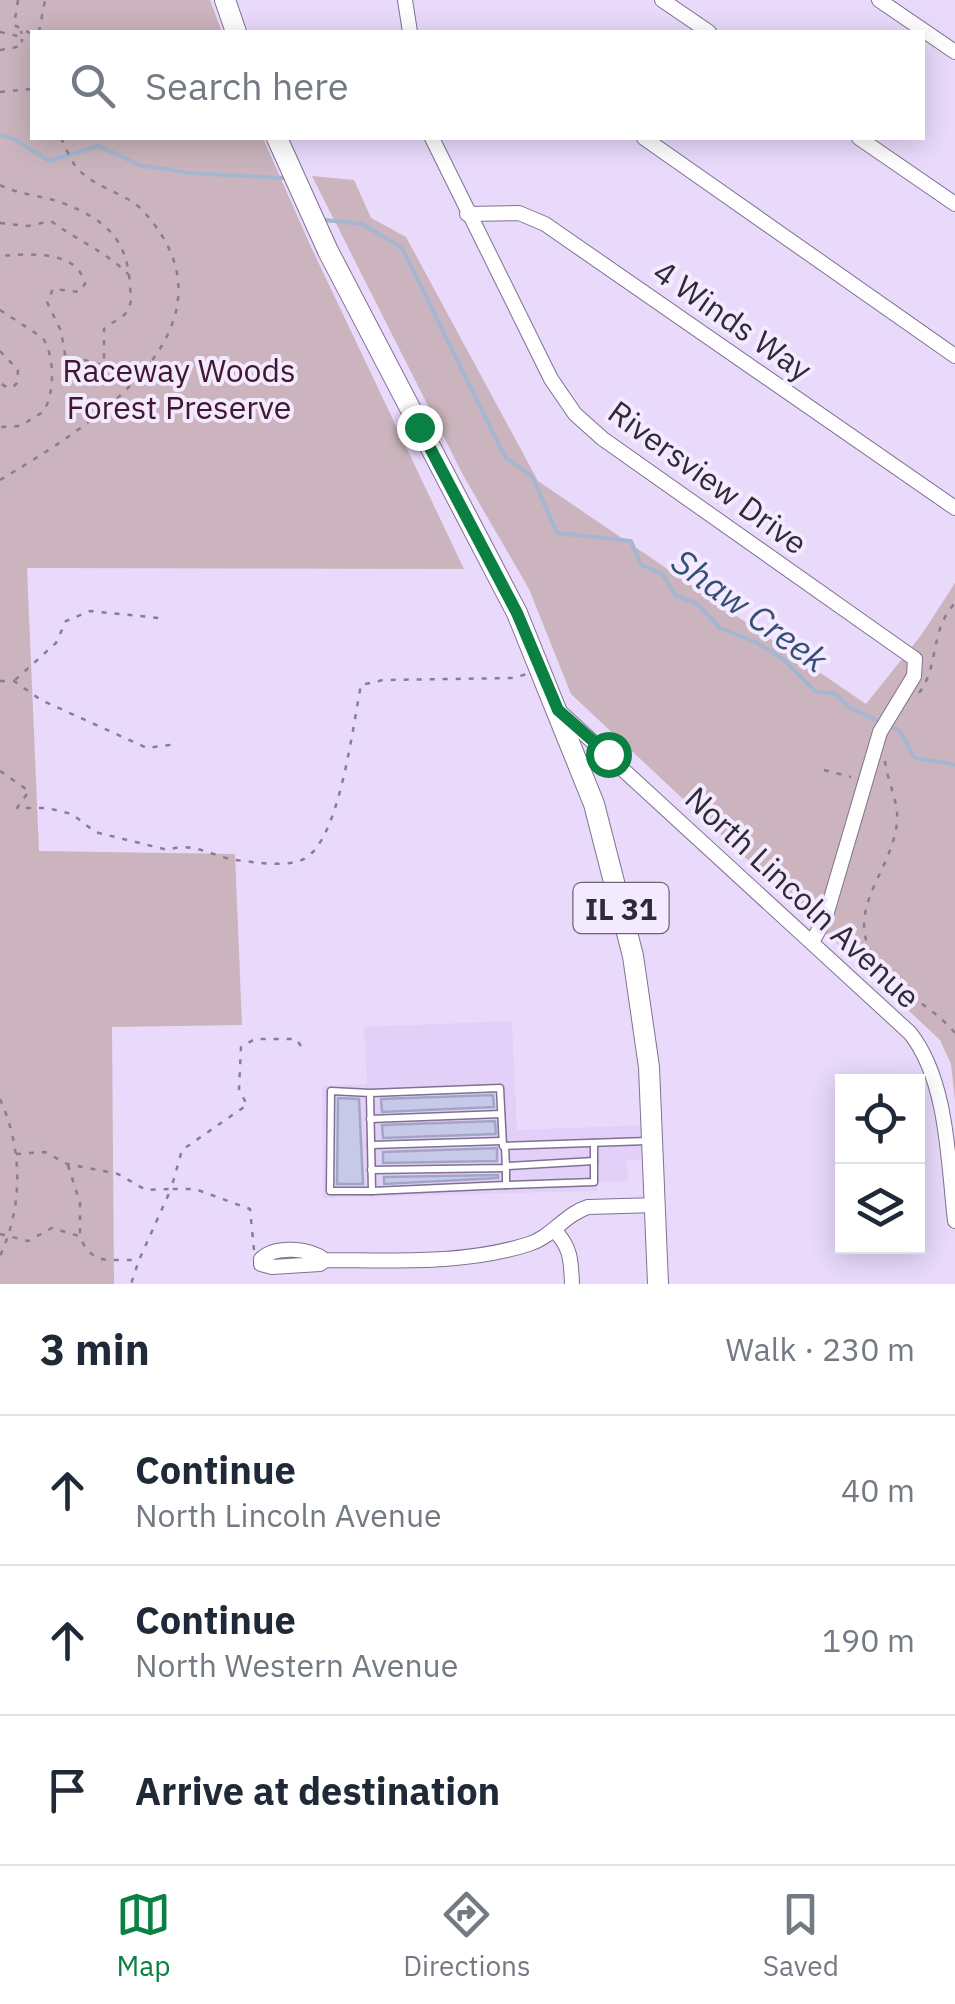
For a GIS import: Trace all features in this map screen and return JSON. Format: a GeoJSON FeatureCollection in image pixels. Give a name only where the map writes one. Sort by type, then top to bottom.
{"type":"FeatureCollection","features":[{"type":"Feature","properties":{"kind":"main road"},"geometry":{"type":"LineString","coordinates":[[225,0],[235,30]]}},
{"type":"Feature","properties":{"kind":"main road","name":"IL 31"},"geometry":{"type":"LineString","coordinates":[[278,140],[328,251],[517,613],[594,804],[633,956],[648,1068],[658,1284]]}},
{"type":"Feature","properties":{"kind":"street"},"geometry":{"type":"LineString","coordinates":[[405,0],[410,30]]}},
{"type":"Feature","properties":{"kind":"street"},"geometry":{"type":"LineString","coordinates":[[662,0],[706,30]]}},
{"type":"Feature","properties":{"kind":"street"},"geometry":{"type":"LineString","coordinates":[[878,0],[922,30]]}},
{"type":"Feature","properties":{"kind":"street"},"geometry":{"type":"LineString","coordinates":[[925,32],[955,52]]}},
{"type":"Feature","properties":{"kind":"street","name":"Riversview Drive"},"geometry":{"type":"LineString","coordinates":[[433,140],[551,379],[575,414],[604,439],[923,663]]}},
{"type":"Feature","properties":{"kind":"street"},"geometry":{"type":"LineString","coordinates":[[647,140],[955,356]]}},
{"type":"Feature","properties":{"kind":"street"},"geometry":{"type":"LineString","coordinates":[[862,140],[955,204]]}},
{"type":"Feature","properties":{"kind":"street","name":"4 Winds Way"},"geometry":{"type":"LineString","coordinates":[[467,214],[520,213],[545,224],[955,508]]}},
{"type":"Feature","properties":{"kind":"street"},"geometry":{"type":"LineString","coordinates":[[812,942],[824,920],[880,732],[923,663]]}},
{"type":"Feature","properties":{"kind":"street","name":"North Lincoln Avenue"},"geometry":{"type":"LineString","coordinates":[[558,710],[812,942],[924,1051],[936,1080],[955,1221]]}},
{"type":"Feature","properties":{"kind":"street"},"geometry":{"type":"LineString","coordinates":[[265,1254],[261,1264],[272,1267],[320,1264],[326,1260],[448,1260],[534,1243],[566,1218],[588,1207],[656,1205]]}},
{"type":"Feature","properties":{"kind":"street"},"geometry":{"type":"LineString","coordinates":[[554,1230],[571,1253],[572,1284]]}},
{"type":"Feature","properties":{"kind":"lane"},"geometry":{"type":"LineString","coordinates":[[506,1185],[500,1088],[331,1091],[330,1191],[372,1190],[594,1182],[594,1143]]}},
{"type":"Feature","properties":{"kind":"lane"},"geometry":{"type":"LineString","coordinates":[[370,1093],[372,1190]]}},
{"type":"Feature","properties":{"kind":"lane"},"geometry":{"type":"LineString","coordinates":[[370,1119],[501,1114]]}},
{"type":"Feature","properties":{"kind":"lane"},"geometry":{"type":"LineString","coordinates":[[371,1145],[653,1140]]}},
{"type":"Feature","properties":{"kind":"lane"},"geometry":{"type":"LineString","coordinates":[[371,1170],[594,1161]]}},
{"type":"Feature","properties":{"kind":"path"},"geometry":{"type":"LineString","coordinates":[[14,25],[18,0]]}},
{"type":"Feature","properties":{"kind":"path"},"geometry":{"type":"LineString","coordinates":[[40,30],[44,0]]}},
{"type":"Feature","properties":{"kind":"path"},"geometry":{"type":"LineString","coordinates":[[14,25],[30,33]]}},
{"type":"Feature","properties":{"kind":"path"},"geometry":{"type":"LineString","coordinates":[[2,31],[14,25]]}},
{"type":"Feature","properties":{"kind":"path"},"geometry":{"type":"LineString","coordinates":[[0,50],[22,46],[21,29]]}},
{"type":"Feature","properties":{"kind":"path"},"geometry":{"type":"LineString","coordinates":[[2,31],[22,38]]}},
{"type":"Feature","properties":{"kind":"path"},"geometry":{"type":"LineString","coordinates":[[0,92],[30,89]]}},
{"type":"Feature","properties":{"kind":"path"},"geometry":{"type":"LineString","coordinates":[[0,480],[74,434],[147,368],[165,342],[180,296],[178,270],[154,224],[132,202],[75,164],[62,140]]}},
{"type":"Feature","properties":{"kind":"path"},"geometry":{"type":"LineString","coordinates":[[0,185],[15,193],[65,204],[106,228],[124,248],[132,300],[128,309],[104,329],[104,362],[101,365],[85,360],[80,384],[72,384],[68,378],[61,331],[47,302],[58,287],[79,292],[85,284],[81,271],[73,264],[36,253],[0,256]]}},
{"type":"Feature","properties":{"kind":"path"},"geometry":{"type":"LineString","coordinates":[[0,223],[28,226],[51,221],[83,245],[96,247],[130,276]]}},
{"type":"Feature","properties":{"kind":"path"},"geometry":{"type":"LineString","coordinates":[[0,310],[47,345],[51,389],[44,412],[20,426],[0,427]]}},
{"type":"Feature","properties":{"kind":"path"},"geometry":{"type":"LineString","coordinates":[[0,351],[18,370],[14,386],[0,384]]}},
{"type":"Feature","properties":{"kind":"path"},"geometry":{"type":"LineString","coordinates":[[923,663],[938,626],[955,603]]}},
{"type":"Feature","properties":{"kind":"path"},"geometry":{"type":"LineString","coordinates":[[0,681],[14,680],[56,643],[66,621],[90,611],[159,618]]}},
{"type":"Feature","properties":{"kind":"path"},"geometry":{"type":"LineString","coordinates":[[0,771],[29,790],[17,808],[48,808],[72,814],[96,832],[168,850],[179,846],[246,861],[303,860],[320,845],[332,818],[361,685],[383,680],[513,678],[532,673]]}},
{"type":"Feature","properties":{"kind":"path"},"geometry":{"type":"LineString","coordinates":[[14,680],[41,700],[147,748],[177,744]]}},
{"type":"Feature","properties":{"kind":"path"},"geometry":{"type":"LineString","coordinates":[[887,749],[885,762],[898,814],[897,828],[872,887],[862,924],[880,969],[943,1018],[955,1034]]}},
{"type":"Feature","properties":{"kind":"path"},"geometry":{"type":"LineString","coordinates":[[824,770],[866,781]]}},
{"type":"Feature","properties":{"kind":"path"},"geometry":{"type":"LineString","coordinates":[[132,1284],[138,1260],[172,1188],[182,1150],[247,1104],[239,1089],[241,1048],[255,1040],[296,1040],[304,1049]]}},
{"type":"Feature","properties":{"kind":"path"},"geometry":{"type":"LineString","coordinates":[[0,1099],[16,1154],[16,1196],[0,1256]]}},
{"type":"Feature","properties":{"kind":"path"},"geometry":{"type":"LineString","coordinates":[[16,1154],[45,1152],[67,1164],[118,1174],[146,1190],[196,1190],[250,1209],[252,1250],[265,1254]]}},
{"type":"Feature","properties":{"kind":"path"},"geometry":{"type":"LineString","coordinates":[[67,1164],[80,1202],[80,1238],[89,1255],[95,1259],[138,1260]]}},
{"type":"Feature","properties":{"kind":"path"},"geometry":{"type":"LineString","coordinates":[[0,1234],[28,1241],[52,1228],[80,1238]]}},
{"type":"Feature","properties":{"kind":"shaded area"},"geometry":{"type":"Polygon","coordinates":[[[512,1021],[517,1130],[648,1125],[649,1159],[627,1160],[628,1181],[597,1182],[597,1191],[323,1198],[322,1086],[367,1084],[364,1027],[512,1021]]]}},
{"type":"Feature","properties":{"kind":"green space","name":"Raceway Woods Forest Preserve"},"geometry":{"type":"Polygon","coordinates":[[[0,0],[210,0],[221,30],[30,30],[30,140],[264,140],[464,569],[27,568],[39,851],[235,854],[242,1025],[112,1027],[114,1284],[0,1284],[0,0]]]}},
{"type":"Feature","properties":{"kind":"green space"},"geometry":{"type":"Polygon","coordinates":[[[312,176],[354,180],[371,218],[406,237],[538,481],[866,704],[922,634],[955,583],[955,1101],[951,1064],[940,1040],[571,694],[529,589],[463,475],[312,176]]]}},
{"type":"Feature","properties":{"kind":"building"},"geometry":{"type":"Polygon","coordinates":[[[493,1095],[494,1107],[382,1112],[381,1099],[493,1095]]]}},
{"type":"Feature","properties":{"kind":"building"},"geometry":{"type":"Polygon","coordinates":[[[338,1098],[359,1099],[363,1184],[337,1184],[338,1098]]]}},
{"type":"Feature","properties":{"kind":"building"},"geometry":{"type":"Polygon","coordinates":[[[495,1121],[496,1134],[383,1138],[382,1125],[495,1121]]]}},
{"type":"Feature","properties":{"kind":"building"},"geometry":{"type":"Polygon","coordinates":[[[497,1148],[497,1161],[383,1163],[383,1152],[497,1148]]]}},
{"type":"Feature","properties":{"kind":"building"},"geometry":{"type":"Polygon","coordinates":[[[384,1177],[498,1178],[384,1184],[384,1177]]]}},
{"type":"Feature","properties":{"kind":"waterway","name":"Shaw Creek"},"geometry":{"type":"LineString","coordinates":[[0,135],[14,139],[49,161],[99,146],[139,165],[190,173],[283,178]]}},
{"type":"Feature","properties":{"kind":"waterway","name":"Shaw Creek"},"geometry":{"type":"LineString","coordinates":[[325,220],[362,224],[402,248],[505,457],[532,476],[557,533],[631,541],[641,565],[662,573],[676,596],[696,603],[720,628],[756,642],[785,661],[815,691],[835,694],[850,708],[900,731],[914,757],[955,765]]}},
{"type":"Feature","properties":{"kind":"route"},"geometry":{"type":"LineString","coordinates":[[419,427],[517,613],[558,710],[608,754]]}}]}
